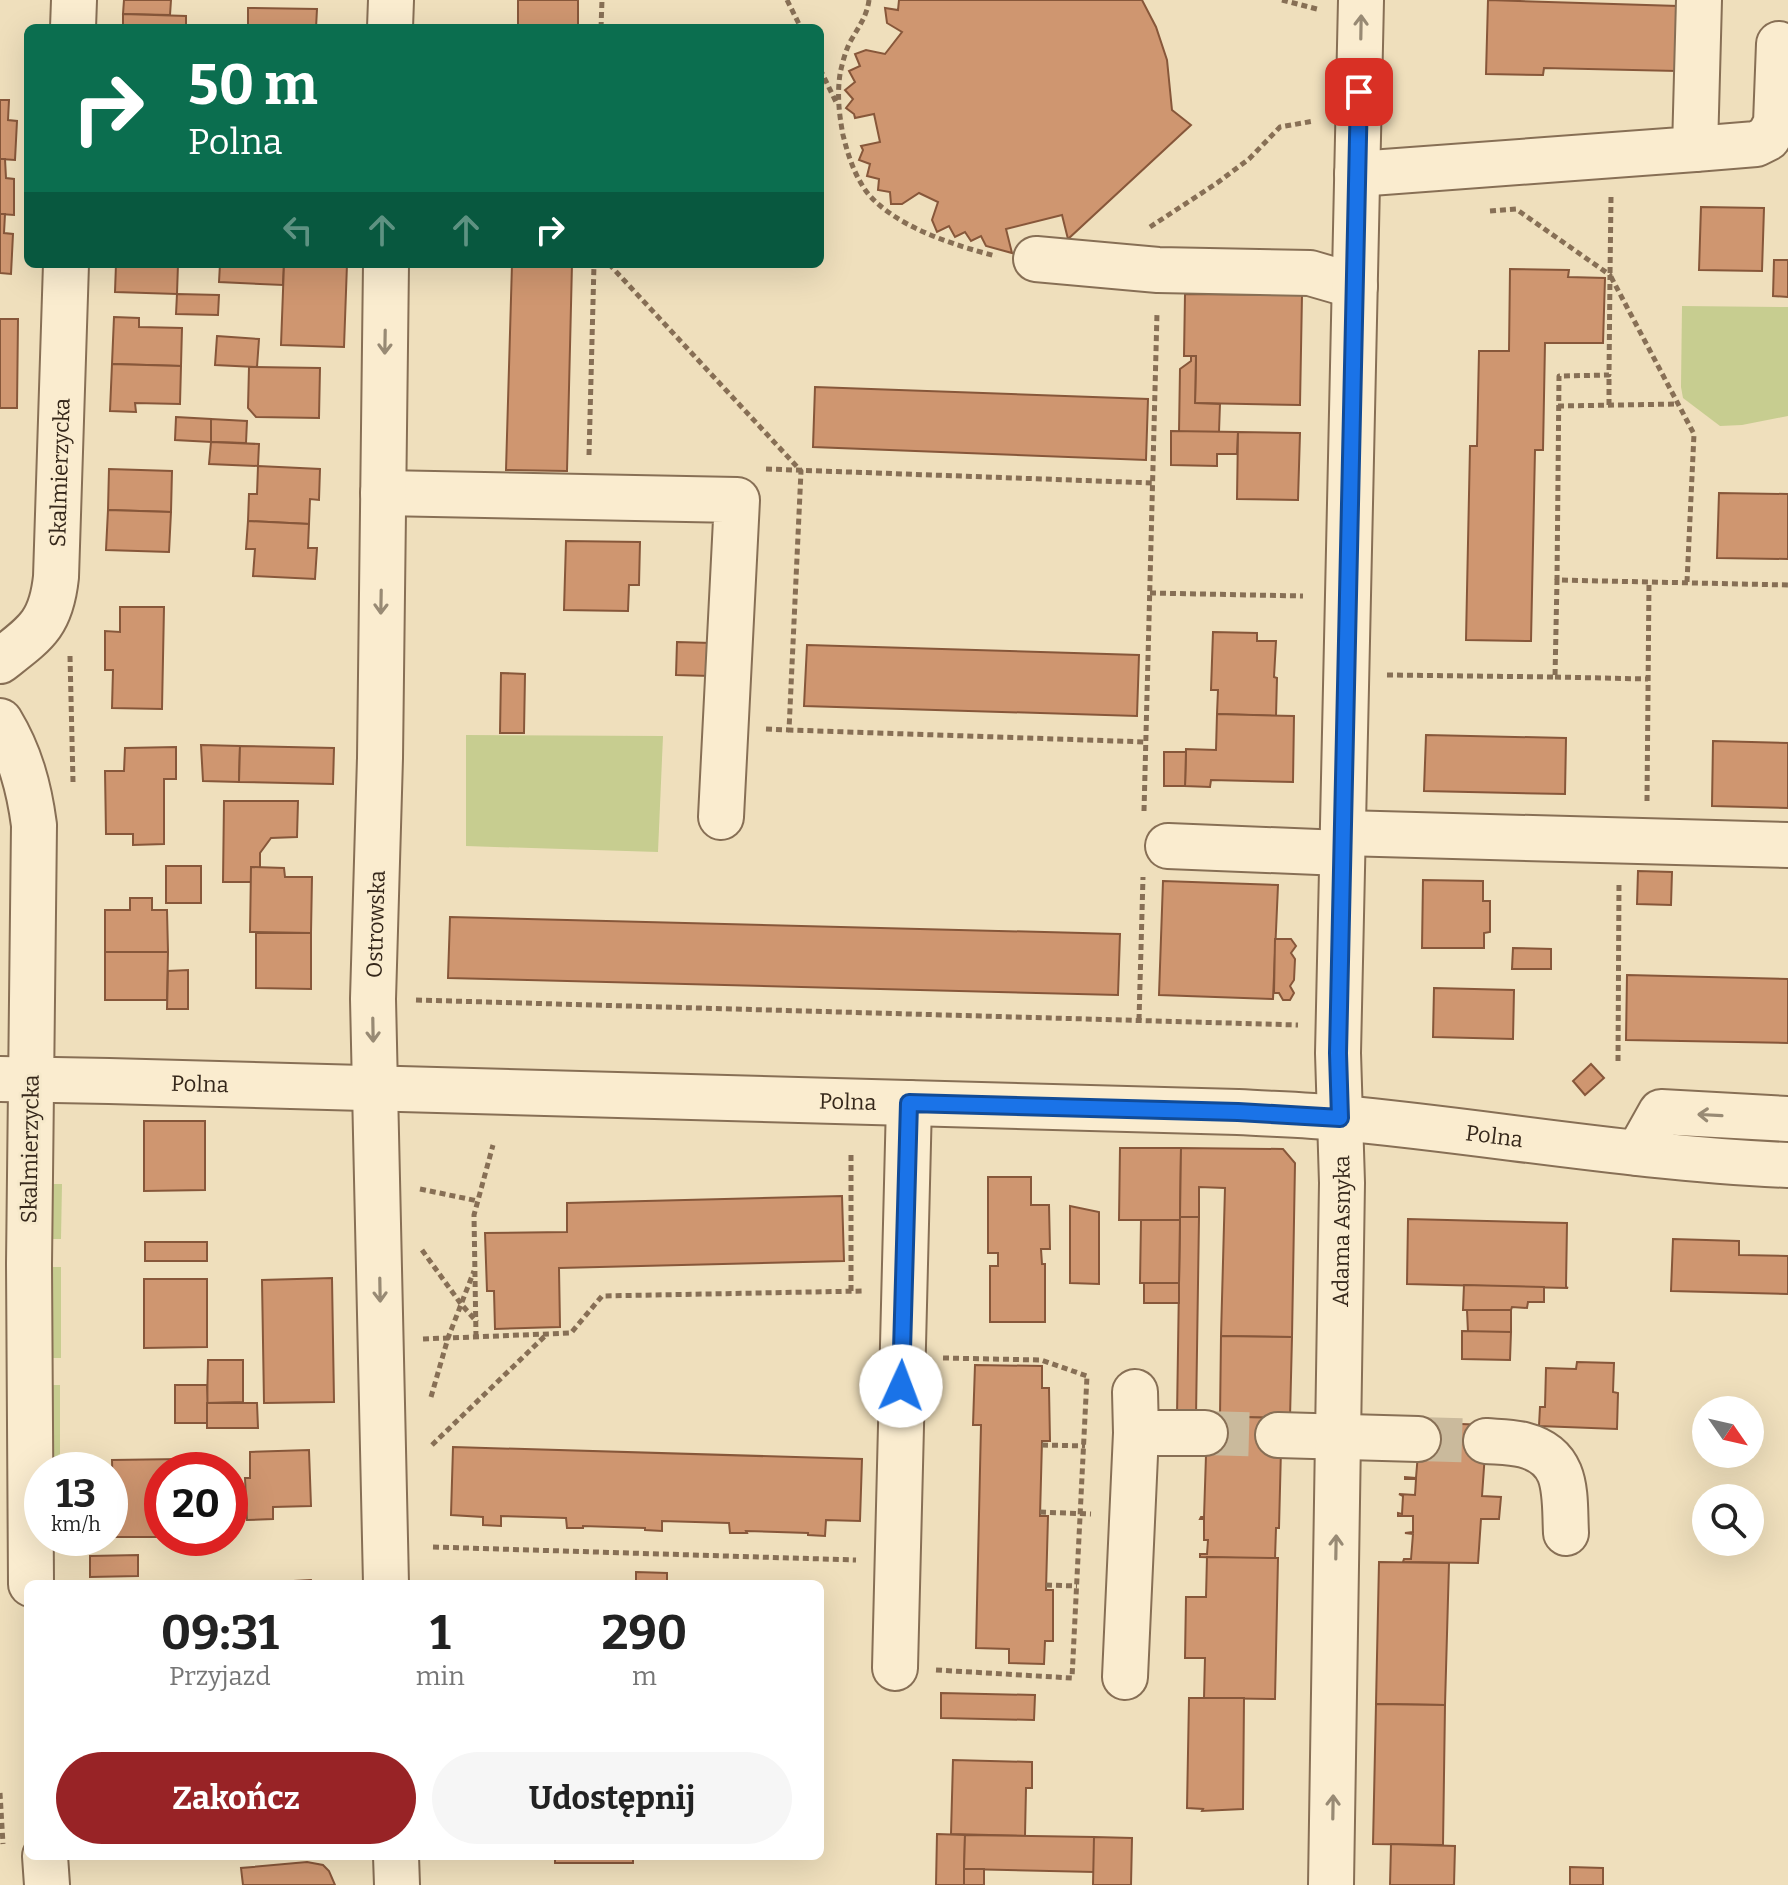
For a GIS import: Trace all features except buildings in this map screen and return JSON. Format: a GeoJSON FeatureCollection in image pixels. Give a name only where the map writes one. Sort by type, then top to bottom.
{"type":"FeatureCollection","features":[{"type":"Feature","properties":{"kind":"street"},"geometry":{"type":"LineString","coordinates":[[73,24],[74,0]]}},
{"type":"Feature","properties":{"kind":"street"},"geometry":{"type":"LineString","coordinates":[[390,24],[391,0]]}},
{"type":"Feature","properties":{"kind":"street","name":"Adama Asnyka"},"geometry":{"type":"LineString","coordinates":[[1331,1885],[1342,1183],[1338,1053],[1361,0]]}},
{"type":"Feature","properties":{"kind":"street"},"geometry":{"type":"LineString","coordinates":[[1695,149],[1699,0]]}},
{"type":"Feature","properties":{"kind":"street"},"geometry":{"type":"LineString","coordinates":[[1357,174],[1756,144],[1768,138],[1776,123],[1779,44]]}},
{"type":"Feature","properties":{"kind":"street"},"geometry":{"type":"LineString","coordinates":[[1036,259],[1158,270],[1310,273],[1355,286]]}},
{"type":"Feature","properties":{"kind":"street","name":"Skalmierzycka"},"geometry":{"type":"LineString","coordinates":[[0,661],[42,625],[54,596],[66,268]]}},
{"type":"Feature","properties":{"kind":"street","name":"Ostrowska"},"geometry":{"type":"LineString","coordinates":[[386,268],[380,758],[373,999],[386,1580]]}},
{"type":"Feature","properties":{"kind":"street"},"geometry":{"type":"LineString","coordinates":[[383,493],[737,500],[721,817]]}},
{"type":"Feature","properties":{"kind":"street","name":"Skalmierzycka"},"geometry":{"type":"LineString","coordinates":[[0,721],[20,761],[34,825],[35,861],[15,1080],[29,1264],[31,1580]]}},
{"type":"Feature","properties":{"kind":"street"},"geometry":{"type":"LineString","coordinates":[[1152,846],[1633,841],[1788,845]]}},
{"type":"Feature","properties":{"kind":"street","name":"Polna"},"geometry":{"type":"LineString","coordinates":[[15,1080],[1238,1112],[1340,1118],[1701,1160],[1788,1165]]}},
{"type":"Feature","properties":{"kind":"street"},"geometry":{"type":"LineString","coordinates":[[895,1668],[909,1103]]}},
{"type":"Feature","properties":{"kind":"street"},"geometry":{"type":"LineString","coordinates":[[1638,1153],[1661,1112],[1788,1119]]}},
{"type":"Feature","properties":{"kind":"street"},"geometry":{"type":"LineString","coordinates":[[1125,1677],[1135,1424],[1205,1433]]}},
{"type":"Feature","properties":{"kind":"street"},"geometry":{"type":"LineString","coordinates":[[1278,1435],[1418,1439]]}},
{"type":"Feature","properties":{"kind":"street"},"geometry":{"type":"LineString","coordinates":[[1486,1441],[1523,1445],[1543,1452],[1555,1463],[1563,1479],[1566,1533]]}},
{"type":"Feature","properties":{"kind":"street"},"geometry":{"type":"LineString","coordinates":[[45,1860],[47,1885]]}},
{"type":"Feature","properties":{"kind":"street"},"geometry":{"type":"LineString","coordinates":[[396,1860],[397,1885]]}},
{"type":"Feature","properties":{"kind":"path"},"geometry":{"type":"LineString","coordinates":[[601,24],[602,0]]}},
{"type":"Feature","properties":{"kind":"path"},"geometry":{"type":"LineString","coordinates":[[787,0],[799,24]]}},
{"type":"Feature","properties":{"kind":"path"},"geometry":{"type":"LineString","coordinates":[[837,105],[840,74],[847,48],[865,18],[869,0]]}},
{"type":"Feature","properties":{"kind":"path"},"geometry":{"type":"LineString","coordinates":[[1282,0],[1317,9]]}},
{"type":"Feature","properties":{"kind":"path"},"geometry":{"type":"LineString","coordinates":[[824,77],[837,105],[852,167],[867,193],[883,209],[944,241],[1010,259],[1036,259]]}},
{"type":"Feature","properties":{"kind":"path"},"geometry":{"type":"LineString","coordinates":[[1093,265],[1217,183],[1249,159],[1280,127],[1314,121]]}},
{"type":"Feature","properties":{"kind":"path"},"geometry":{"type":"LineString","coordinates":[[1609,405],[1612,155]]}},
{"type":"Feature","properties":{"kind":"path"},"geometry":{"type":"LineString","coordinates":[[1489,211],[1516,209],[1610,275],[1694,434],[1687,582]]}},
{"type":"Feature","properties":{"kind":"path"},"geometry":{"type":"LineString","coordinates":[[589,463],[594,268]]}},
{"type":"Feature","properties":{"kind":"path"},"geometry":{"type":"LineString","coordinates":[[613,268],[801,471],[789,730],[1146,742]]}},
{"type":"Feature","properties":{"kind":"path"},"geometry":{"type":"LineString","coordinates":[[1139,1020],[1152,846],[1146,742],[1158,270]]}},
{"type":"Feature","properties":{"kind":"path"},"geometry":{"type":"LineString","coordinates":[[1555,677],[1559,376],[1609,375]]}},
{"type":"Feature","properties":{"kind":"path"},"geometry":{"type":"LineString","coordinates":[[1558,406],[1677,404]]}},
{"type":"Feature","properties":{"kind":"path"},"geometry":{"type":"LineString","coordinates":[[756,469],[1153,483]]}},
{"type":"Feature","properties":{"kind":"path"},"geometry":{"type":"LineString","coordinates":[[1557,580],[1788,585]]}},
{"type":"Feature","properties":{"kind":"path"},"geometry":{"type":"LineString","coordinates":[[1618,1061],[1648,679],[1649,582]]}},
{"type":"Feature","properties":{"kind":"path"},"geometry":{"type":"LineString","coordinates":[[1150,593],[1303,596]]}},
{"type":"Feature","properties":{"kind":"path"},"geometry":{"type":"LineString","coordinates":[[54,596],[69,628],[73,787],[66,773]]}},
{"type":"Feature","properties":{"kind":"path"},"geometry":{"type":"LineString","coordinates":[[1347,674],[1648,679]]}},
{"type":"Feature","properties":{"kind":"path"},"geometry":{"type":"LineString","coordinates":[[373,999],[1300,1025]]}},
{"type":"Feature","properties":{"kind":"path"},"geometry":{"type":"LineString","coordinates":[[476,1337],[474,1215],[493,1145]]}},
{"type":"Feature","properties":{"kind":"path"},"geometry":{"type":"LineString","coordinates":[[851,1155],[851,1291]]}},
{"type":"Feature","properties":{"kind":"path"},"geometry":{"type":"LineString","coordinates":[[416,1189],[478,1201]]}},
{"type":"Feature","properties":{"kind":"path"},"geometry":{"type":"LineString","coordinates":[[418,1244],[477,1322]]}},
{"type":"Feature","properties":{"kind":"path"},"geometry":{"type":"LineString","coordinates":[[431,1397],[448,1338],[475,1266]]}},
{"type":"Feature","properties":{"kind":"path"},"geometry":{"type":"LineString","coordinates":[[417,1339],[571,1333],[602,1296],[904,1290]]}},
{"type":"Feature","properties":{"kind":"path"},"geometry":{"type":"LineString","coordinates":[[432,1445],[547,1334]]}},
{"type":"Feature","properties":{"kind":"path"},"geometry":{"type":"LineString","coordinates":[[902,1357],[1041,1360],[1087,1376],[1135,1424],[1083,1445],[1042,1445]]}},
{"type":"Feature","properties":{"kind":"path"},"geometry":{"type":"LineString","coordinates":[[895,1668],[1072,1678],[1087,1376]]}},
{"type":"Feature","properties":{"kind":"path"},"geometry":{"type":"LineString","coordinates":[[433,1547],[897,1561]]}},
{"type":"Feature","properties":{"kind":"path"},"geometry":{"type":"LineString","coordinates":[[1046,1585],[1077,1586]]}},
{"type":"Feature","properties":{"kind":"green space"},"geometry":{"type":"Polygon","coordinates":[[[1682,306],[1788,307],[1788,416],[1720,426],[1683,398],[1682,306]]]}},
{"type":"Feature","properties":{"kind":"green space"},"geometry":{"type":"Polygon","coordinates":[[[466,735],[663,736],[658,852],[466,846],[466,735]]]}},
{"type":"Feature","properties":{"kind":"green space"},"geometry":{"type":"Polygon","coordinates":[[[53,1184],[62,1184],[61,1239],[53,1239],[53,1184]]]}},
{"type":"Feature","properties":{"kind":"green space"},"geometry":{"type":"Polygon","coordinates":[[[52,1267],[61,1267],[61,1358],[52,1358],[52,1267]]]}},
{"type":"Feature","properties":{"kind":"green space"},"geometry":{"type":"Polygon","coordinates":[[[51,1385],[60,1385],[60,1452],[52,1452],[51,1385]]]}},
{"type":"Feature","properties":{"kind":"tunnel"},"geometry":{"type":"LineString","coordinates":[[1205,1433],[1278,1435]]}},
{"type":"Feature","properties":{"kind":"tunnel"},"geometry":{"type":"LineString","coordinates":[[1418,1439],[1486,1441]]}},
{"type":"Feature","properties":{"kind":"route"},"geometry":{"type":"LineString","coordinates":[[901,1386],[909,1103],[1238,1112],[1340,1118],[1338,1053],[1359,92]]}}]}
